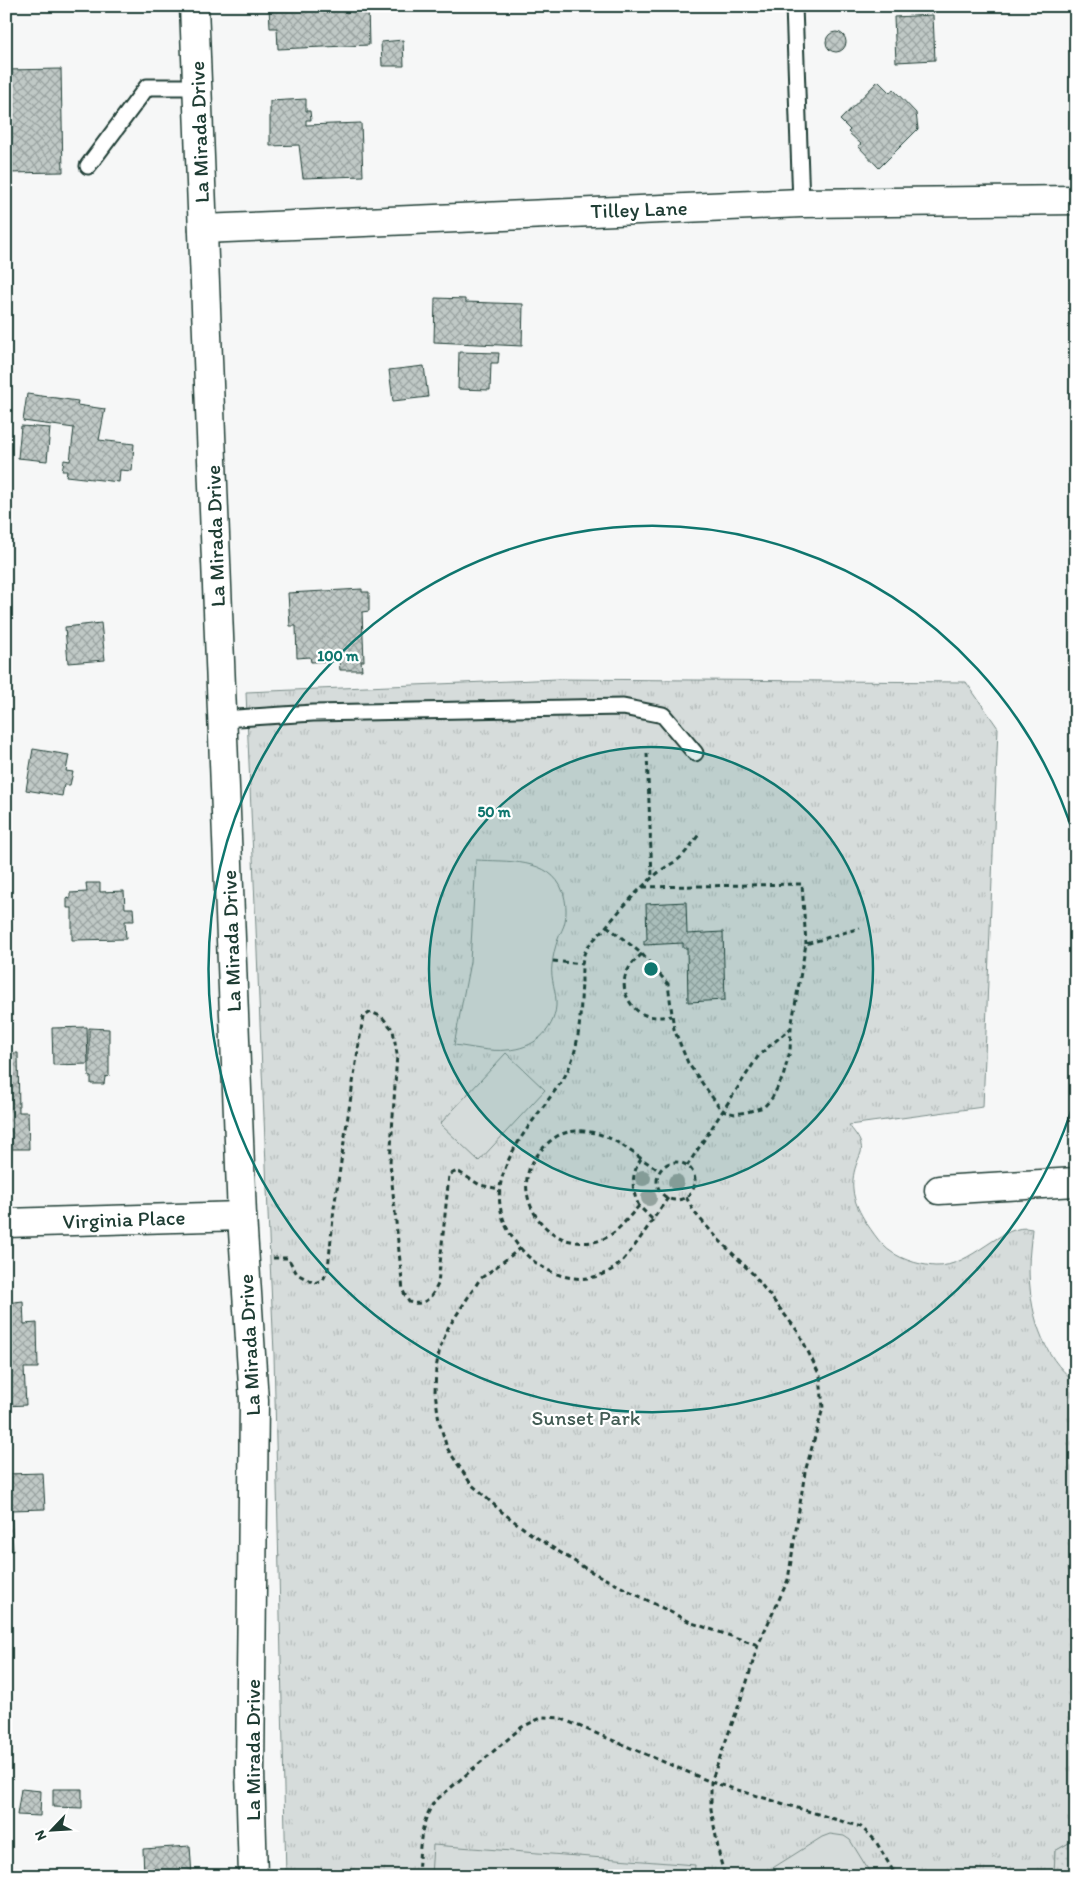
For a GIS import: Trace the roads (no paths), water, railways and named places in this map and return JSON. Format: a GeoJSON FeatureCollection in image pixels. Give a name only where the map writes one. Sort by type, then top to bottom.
{"type":"FeatureCollection","features":[{"type":"Feature","properties":{"kind":"street","name":"La Mirada Drive"},"geometry":{"type":"LineString","coordinates":[[194,6],[242,1216],[254,1401],[250,1772],[253,1876]]}},
{"type":"Feature","properties":{"kind":"street","name":"Tilley Lane"},"geometry":{"type":"LineString","coordinates":[[203,228],[800,203],[1076,200]]}},
{"type":"Feature","properties":{"kind":"street"},"geometry":{"type":"LineString","coordinates":[[939,1190],[1076,1182]]}},
{"type":"Feature","properties":{"kind":"street","name":"Virginia Place"},"geometry":{"type":"LineString","coordinates":[[6,1223],[242,1216]]}},
{"type":"Feature","properties":{"kind":"lane"},"geometry":{"type":"LineString","coordinates":[[794,6],[800,203]]}},
{"type":"Feature","properties":{"kind":"lane"},"geometry":{"type":"LineString","coordinates":[[88,166],[147,86],[197,87]]}},
{"type":"Feature","properties":{"kind":"lane"},"geometry":{"type":"LineString","coordinates":[[222,720],[313,713],[623,707],[663,715],[695,753]]}},
{"type":"Feature","properties":{"kind":"park label","name":"Sunset Park"},"geometry":{"type":"Point","coordinates":[586,1417]}}]}
